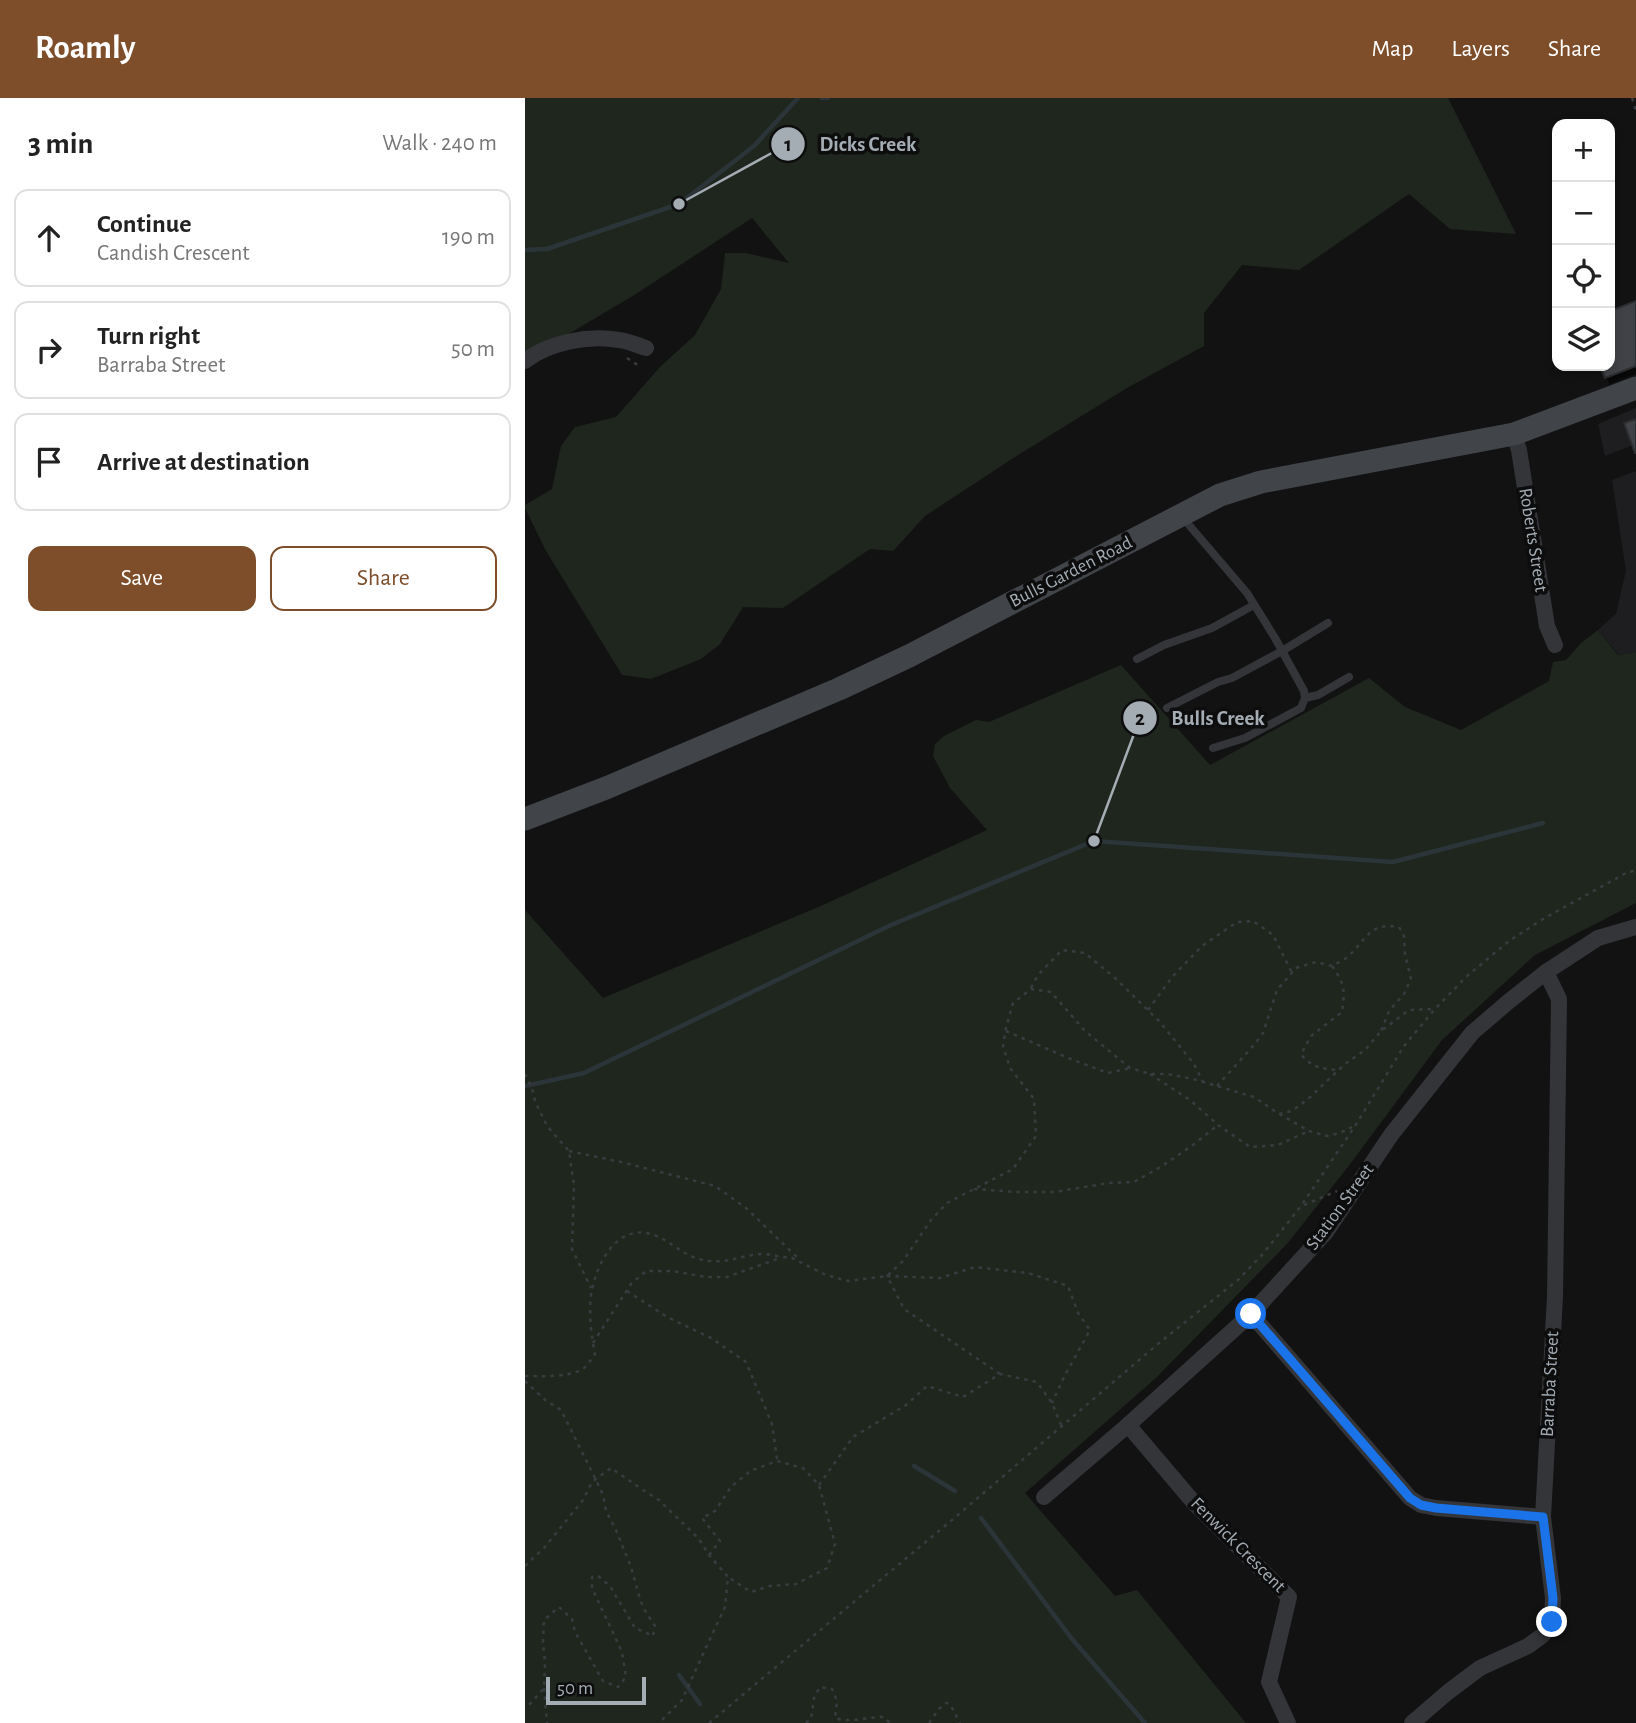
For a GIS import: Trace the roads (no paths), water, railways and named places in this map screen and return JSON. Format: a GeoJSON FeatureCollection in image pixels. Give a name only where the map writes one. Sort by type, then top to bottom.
{"type":"FeatureCollection","features":[{"type":"Feature","properties":{"kind":"main road","name":"Bulls Garden Road"},"geometry":{"type":"LineString","coordinates":[[525,819],[606,788],[838,689],[920,650],[1220,495],[1261,482],[1514,434],[1636,388]]}},
{"type":"Feature","properties":{"kind":"street"},"geometry":{"type":"LineString","coordinates":[[525,361],[557,345],[589,339],[620,340],[646,348]]}},
{"type":"Feature","properties":{"kind":"street","name":"Roberts Street"},"geometry":{"type":"LineString","coordinates":[[1514,434],[1519,450],[1547,626],[1555,645]]}},
{"type":"Feature","properties":{"kind":"street","name":"Station Street"},"geometry":{"type":"LineString","coordinates":[[1044,1497],[1251,1314],[1326,1232],[1391,1135],[1472,1033],[1546,972],[1598,938],[1636,926]]}},
{"type":"Feature","properties":{"kind":"street","name":"Barraba Street"},"geometry":{"type":"LineString","coordinates":[[1412,1723],[1480,1668],[1535,1641],[1552,1622],[1553,1598],[1543,1517],[1555,1296],[1559,999],[1546,972]]}},
{"type":"Feature","properties":{"kind":"street"},"geometry":{"type":"LineString","coordinates":[[1251,1314],[1410,1498],[1421,1505],[1436,1508],[1543,1517]]}},
{"type":"Feature","properties":{"kind":"street","name":"Fenwick Crescent"},"geometry":{"type":"LineString","coordinates":[[1128,1425],[1195,1504],[1289,1597],[1269,1682],[1288,1723]]}},
{"type":"Feature","properties":{"kind":"lane"},"geometry":{"type":"LineString","coordinates":[[1181,516],[1229,571],[1254,605],[1304,691],[1305,698],[1301,708],[1263,729],[1213,748]]}},
{"type":"Feature","properties":{"kind":"lane"},"geometry":{"type":"LineString","coordinates":[[1137,659],[1164,645],[1212,628],[1254,605]]}},
{"type":"Feature","properties":{"kind":"lane"},"geometry":{"type":"LineString","coordinates":[[1167,708],[1218,682],[1232,678],[1328,623]]}},
{"type":"Feature","properties":{"kind":"lane"},"geometry":{"type":"LineString","coordinates":[[1305,698],[1318,695],[1349,677]]}},
{"type":"Feature","properties":{"kind":"waterway"},"geometry":{"type":"LineString","coordinates":[[525,250],[547,249],[679,204],[754,146],[798,98]]}},
{"type":"Feature","properties":{"kind":"waterway"},"geometry":{"type":"LineString","coordinates":[[822,98],[828,98]]}},
{"type":"Feature","properties":{"kind":"waterway"},"geometry":{"type":"LineString","coordinates":[[525,1086],[584,1073],[891,925],[1094,841],[1393,862],[1543,823]]}},
{"type":"Feature","properties":{"kind":"waterway"},"geometry":{"type":"LineString","coordinates":[[914,1466],[955,1491]]}},
{"type":"Feature","properties":{"kind":"waterway"},"geometry":{"type":"LineString","coordinates":[[981,1518],[1072,1639],[1145,1723]]}},
{"type":"Feature","properties":{"kind":"waterway"},"geometry":{"type":"LineString","coordinates":[[679,1675],[700,1704]]}},
{"type":"Feature","properties":{"kind":"place","name":"Dicks Creek"},"geometry":{"type":"Point","coordinates":[679,204]}},
{"type":"Feature","properties":{"kind":"place","name":"Bulls Creek"},"geometry":{"type":"Point","coordinates":[1094,841]}}]}
